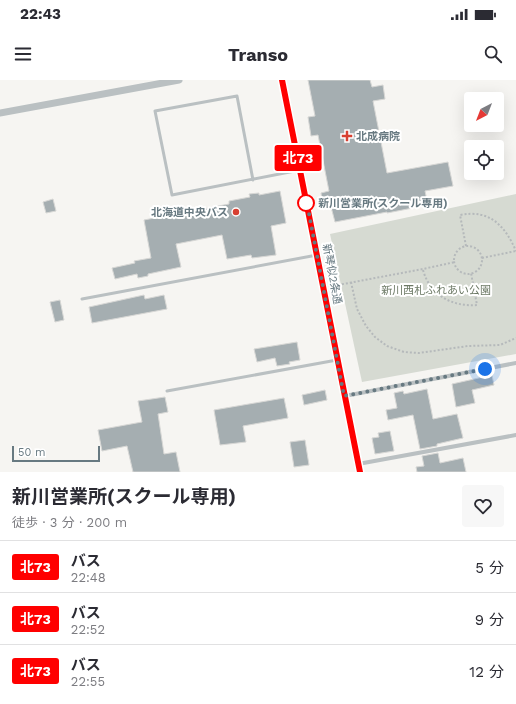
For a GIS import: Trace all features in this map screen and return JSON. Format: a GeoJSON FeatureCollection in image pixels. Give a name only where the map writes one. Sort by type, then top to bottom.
{"type":"FeatureCollection","features":[{"type":"Feature","properties":{"kind":"street"},"geometry":{"type":"LineString","coordinates":[[0,113],[179,80]]}},
{"type":"Feature","properties":{"kind":"street","name":"新琴似2条通"},"geometry":{"type":"LineString","coordinates":[[282,80],[360,472]]}},
{"type":"Feature","properties":{"kind":"street"},"geometry":{"type":"LineString","coordinates":[[344,396],[516,363]]}},
{"type":"Feature","properties":{"kind":"street"},"geometry":{"type":"LineString","coordinates":[[358,464],[516,435]]}},
{"type":"Feature","properties":{"kind":"lane"},"geometry":{"type":"LineString","coordinates":[[253,180],[237,96],[155,111],[172,195],[253,180],[300,170]]}},
{"type":"Feature","properties":{"kind":"lane"},"geometry":{"type":"LineString","coordinates":[[82,299],[317,255]]}},
{"type":"Feature","properties":{"kind":"lane"},"geometry":{"type":"LineString","coordinates":[[167,391],[337,359]]}},
{"type":"Feature","properties":{"kind":"path"},"geometry":{"type":"LineString","coordinates":[[466,246],[460,215],[471,213],[480,214],[491,218],[509,235],[516,251],[482,258]]}},
{"type":"Feature","properties":{"kind":"path"},"geometry":{"type":"LineString","coordinates":[[466,246],[473,247],[479,251],[482,258],[481,264],[476,271],[471,273],[464,273],[458,269],[455,262],[455,255],[460,249],[466,246]]}},
{"type":"Feature","properties":{"kind":"path"},"geometry":{"type":"LineString","coordinates":[[338,285],[455,262]]}},
{"type":"Feature","properties":{"kind":"path"},"geometry":{"type":"LineString","coordinates":[[423,269],[425,277],[436,293],[446,300],[467,306],[476,305],[471,273]]}},
{"type":"Feature","properties":{"kind":"path"},"geometry":{"type":"LineString","coordinates":[[351,282],[357,309],[366,326],[375,337],[387,346],[404,352],[419,353],[468,346],[500,345],[516,338]]}},
{"type":"Feature","properties":{"kind":"green space","name":"新川西札ふれあい公園"},"geometry":{"type":"Polygon","coordinates":[[[516,194],[516,354],[362,382],[330,234],[516,194]]]}},
{"type":"Feature","properties":{"kind":"building"},"geometry":{"type":"Polygon","coordinates":[[[308,80],[370,80],[372,87],[383,85],[385,99],[373,101],[387,173],[448,162],[453,186],[425,191],[428,205],[335,222],[330,203],[323,205],[321,193],[329,191],[318,135],[311,136],[308,117],[315,116],[308,80]]]}},
{"type":"Feature","properties":{"kind":"building","name":"北海道中央バス"},"geometry":{"type":"Polygon","coordinates":[[[280,191],[286,223],[271,226],[276,255],[252,258],[251,255],[227,259],[222,235],[176,244],[181,267],[148,274],[148,276],[138,278],[137,274],[115,279],[112,268],[135,263],[134,261],[151,258],[144,220],[229,204],[229,201],[250,197],[249,194],[259,193],[259,195],[280,191]]]}},
{"type":"Feature","properties":{"kind":"building"},"geometry":{"type":"Polygon","coordinates":[[[53,199],[56,211],[46,213],[43,202],[53,199]]]}},
{"type":"Feature","properties":{"kind":"building"},"geometry":{"type":"Polygon","coordinates":[[[144,295],[145,299],[164,295],[167,309],[92,323],[89,307],[144,295]]]}},
{"type":"Feature","properties":{"kind":"building"},"geometry":{"type":"Polygon","coordinates":[[[60,300],[64,320],[55,322],[50,302],[60,300]]]}},
{"type":"Feature","properties":{"kind":"building"},"geometry":{"type":"Polygon","coordinates":[[[297,342],[300,360],[289,362],[290,364],[277,366],[275,358],[257,362],[254,349],[297,342]]]}},
{"type":"Feature","properties":{"kind":"building"},"geometry":{"type":"Polygon","coordinates":[[[492,375],[494,385],[472,390],[475,403],[456,407],[452,384],[492,375]]]}},
{"type":"Feature","properties":{"kind":"building"},"geometry":{"type":"Polygon","coordinates":[[[427,389],[433,419],[457,414],[463,438],[437,444],[437,446],[420,449],[413,415],[388,420],[386,410],[397,408],[394,393],[403,391],[404,394],[427,389]]]}},
{"type":"Feature","properties":{"kind":"building"},"geometry":{"type":"Polygon","coordinates":[[[325,390],[327,400],[304,405],[302,395],[325,390]]]}},
{"type":"Feature","properties":{"kind":"building"},"geometry":{"type":"Polygon","coordinates":[[[165,397],[168,412],[158,414],[164,454],[176,452],[180,472],[133,472],[127,446],[102,451],[98,430],[142,422],[138,401],[165,397]]]}},
{"type":"Feature","properties":{"kind":"building"},"geometry":{"type":"Polygon","coordinates":[[[284,398],[288,418],[243,426],[246,442],[220,445],[214,410],[284,398]]]}},
{"type":"Feature","properties":{"kind":"building"},"geometry":{"type":"Polygon","coordinates":[[[390,431],[394,451],[375,454],[372,438],[379,437],[378,433],[390,431]]]}},
{"type":"Feature","properties":{"kind":"building"},"geometry":{"type":"Polygon","coordinates":[[[305,440],[309,465],[294,467],[290,442],[305,440]]]}},
{"type":"Feature","properties":{"kind":"building"},"geometry":{"type":"Polygon","coordinates":[[[438,453],[440,463],[463,458],[466,472],[417,472],[416,467],[424,466],[422,456],[438,453]]]}},
{"type":"Feature","properties":{"kind":"bus line","name":"北73"},"geometry":{"type":"LineString","coordinates":[[282,80],[360,472]]}},
{"type":"Feature","properties":{"kind":"place","name":"北成病院"},"geometry":{"type":"Point","coordinates":[347,136]}},
{"type":"Feature","properties":{"kind":"place","name":"新川営業所(スクール専用)"},"geometry":{"type":"Point","coordinates":[306,203]}},
{"type":"Feature","properties":{"kind":"place","name":"北海道中央バス"},"geometry":{"type":"Point","coordinates":[236,212]}},
{"type":"Feature","properties":{"kind":"route"},"geometry":{"type":"LineString","coordinates":[[306,203],[306,198],[344,396],[485,369]]}}]}
